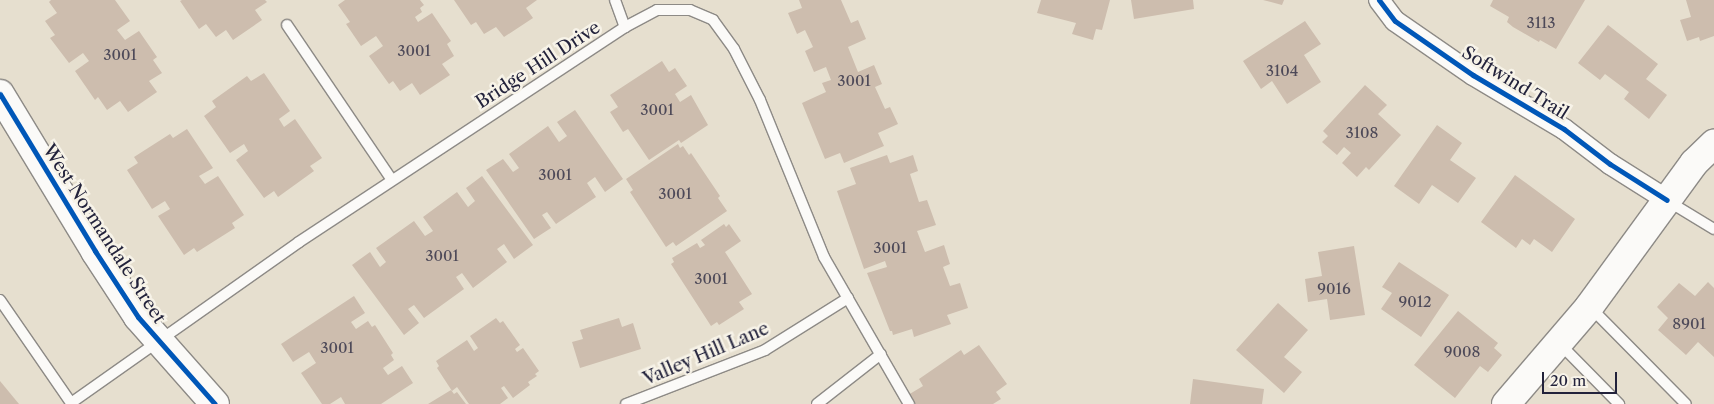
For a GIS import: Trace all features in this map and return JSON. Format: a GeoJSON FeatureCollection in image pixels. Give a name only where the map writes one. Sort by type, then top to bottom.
{"type":"FeatureCollection","features":[{"type":"Feature","properties":{"kind":"street","name":"Softwind Trail"},"geometry":{"type":"LineString","coordinates":[[1379,0],[1395,21],[1473,75],[1564,129],[1610,164],[1667,200]]}},
{"type":"Feature","properties":{"kind":"street","name":"West Normandale Street"},"geometry":{"type":"LineString","coordinates":[[1,98],[138,317],[214,404]]}},
{"type":"Feature","properties":{"kind":"street"},"geometry":{"type":"LineString","coordinates":[[1506,404],[1589,307],[1694,163],[1714,144]]}},
{"type":"Feature","properties":{"kind":"lane"},"geometry":{"type":"LineString","coordinates":[[615,0],[625,27]]}},
{"type":"Feature","properties":{"kind":"lane","name":"Bridge Hill Drive"},"geometry":{"type":"LineString","coordinates":[[71,403],[157,341],[392,180],[625,27],[657,10],[690,10],[713,20],[734,49],[760,100],[824,257],[909,404]]}},
{"type":"Feature","properties":{"kind":"lane"},"geometry":{"type":"LineString","coordinates":[[287,25],[392,180]]}},
{"type":"Feature","properties":{"kind":"lane"},"geometry":{"type":"LineString","coordinates":[[1667,200],[1710,226]]}},
{"type":"Feature","properties":{"kind":"lane","name":"Valley Hill Lane"},"geometry":{"type":"LineString","coordinates":[[627,404],[764,350],[848,298]]}},
{"type":"Feature","properties":{"kind":"lane"},"geometry":{"type":"LineString","coordinates":[[0,300],[71,403]]}},
{"type":"Feature","properties":{"kind":"lane"},"geometry":{"type":"LineString","coordinates":[[1589,307],[1686,404]]}},
{"type":"Feature","properties":{"kind":"lane"},"geometry":{"type":"LineString","coordinates":[[1558,342],[1619,404]]}},
{"type":"Feature","properties":{"kind":"lane"},"geometry":{"type":"LineString","coordinates":[[817,404],[881,354]]}},
{"type":"Feature","properties":{"kind":"building"},"geometry":{"type":"Polygon","coordinates":[[[51,0],[115,0],[130,21],[117,30],[125,40],[139,31],[157,57],[153,60],[162,73],[149,81],[157,92],[128,112],[120,101],[107,110],[98,97],[95,100],[75,71],[89,61],[83,53],[69,63],[50,38],[55,35],[45,21],[57,13],[49,2],[51,0]]]}},
{"type":"Feature","properties":{"kind":"building"},"geometry":{"type":"Polygon","coordinates":[[[265,0],[267,2],[255,10],[262,20],[233,40],[226,30],[216,37],[206,24],[199,29],[180,1],[265,0]]]}},
{"type":"Feature","properties":{"kind":"building"},"geometry":{"type":"Polygon","coordinates":[[[345,0],[420,0],[424,5],[420,8],[422,12],[415,17],[418,22],[432,13],[451,41],[447,44],[454,56],[442,64],[450,75],[420,95],[412,83],[400,91],[393,81],[389,84],[369,56],[383,46],[376,36],[361,46],[346,24],[350,22],[338,5],[345,0]]]}},
{"type":"Feature","properties":{"kind":"building"},"geometry":{"type":"Polygon","coordinates":[[[454,0],[537,0],[526,8],[533,18],[504,37],[496,27],[484,34],[476,22],[471,25],[454,0]]]}},
{"type":"Feature","properties":{"kind":"building"},"geometry":{"type":"Polygon","coordinates":[[[799,0],[841,0],[851,23],[858,20],[866,39],[848,47],[858,72],[874,65],[882,84],[875,87],[885,109],[890,107],[898,124],[878,133],[884,146],[844,163],[840,153],[825,159],[802,103],[826,92],[822,83],[831,80],[826,67],[814,72],[805,51],[813,47],[805,30],[797,34],[788,13],[802,8],[799,0]]]}},
{"type":"Feature","properties":{"kind":"building"},"geometry":{"type":"Polygon","coordinates":[[[1041,0],[1110,0],[1102,30],[1096,29],[1093,40],[1072,34],[1076,23],[1037,13],[1041,0]]]}},
{"type":"Feature","properties":{"kind":"building"},"geometry":{"type":"Polygon","coordinates":[[[1131,0],[1193,0],[1194,9],[1134,19],[1131,0]]]}},
{"type":"Feature","properties":{"kind":"building"},"geometry":{"type":"Polygon","coordinates":[[[1263,0],[1284,0],[1282,5],[1263,0]]]}},
{"type":"Feature","properties":{"kind":"building"},"geometry":{"type":"Polygon","coordinates":[[[1493,0],[1585,0],[1556,49],[1540,40],[1539,42],[1513,27],[1507,22],[1509,17],[1490,6],[1493,0]]]}},
{"type":"Feature","properties":{"kind":"building"},"geometry":{"type":"Polygon","coordinates":[[[1686,0],[1714,0],[1714,36],[1700,41],[1699,37],[1687,41],[1680,20],[1691,17],[1686,0]]]}},
{"type":"Feature","properties":{"kind":"building"},"geometry":{"type":"Polygon","coordinates":[[[1305,21],[1321,44],[1304,55],[1321,82],[1287,104],[1272,81],[1261,89],[1243,61],[1305,21]]]}},
{"type":"Feature","properties":{"kind":"building"},"geometry":{"type":"Polygon","coordinates":[[[1608,25],[1658,64],[1646,79],[1667,95],[1649,119],[1624,99],[1629,92],[1605,74],[1600,80],[1578,63],[1608,25]]]}},
{"type":"Feature","properties":{"kind":"building"},"geometry":{"type":"Polygon","coordinates":[[[662,61],[669,72],[675,68],[687,86],[675,94],[680,102],[691,95],[708,125],[681,143],[679,140],[649,160],[628,129],[623,132],[610,112],[618,107],[610,95],[662,61]]]}},
{"type":"Feature","properties":{"kind":"building"},"geometry":{"type":"Polygon","coordinates":[[[264,73],[290,111],[279,119],[284,127],[295,119],[322,158],[310,166],[314,171],[278,197],[274,191],[264,198],[236,160],[248,151],[244,144],[230,153],[204,116],[216,107],[212,101],[247,76],[251,81],[264,73]]]}},
{"type":"Feature","properties":{"kind":"building"},"geometry":{"type":"Polygon","coordinates":[[[1365,85],[1387,105],[1378,114],[1401,135],[1369,170],[1366,167],[1357,177],[1342,163],[1351,153],[1344,147],[1337,155],[1322,142],[1328,136],[1323,131],[1365,85]]]}},
{"type":"Feature","properties":{"kind":"building"},"geometry":{"type":"Polygon","coordinates":[[[575,110],[623,179],[605,192],[595,177],[587,183],[596,197],[556,224],[547,212],[542,215],[551,228],[534,239],[486,170],[503,159],[513,172],[519,168],[509,154],[548,126],[559,142],[567,136],[557,122],[575,110]]]}},
{"type":"Feature","properties":{"kind":"building"},"geometry":{"type":"Polygon","coordinates":[[[1437,125],[1462,143],[1450,160],[1476,178],[1458,203],[1432,185],[1419,204],[1394,186],[1437,125]]]}},
{"type":"Feature","properties":{"kind":"building"},"geometry":{"type":"Polygon","coordinates":[[[187,129],[213,168],[199,176],[205,184],[218,176],[244,215],[232,223],[235,228],[197,252],[194,248],[184,255],[158,216],[170,209],[165,201],[152,209],[127,170],[138,163],[134,157],[170,134],[173,138],[187,129]]]}},
{"type":"Feature","properties":{"kind":"building"},"geometry":{"type":"Polygon","coordinates":[[[678,144],[680,148],[683,146],[689,155],[691,153],[720,196],[718,198],[727,211],[676,246],[673,242],[666,247],[630,192],[633,190],[626,179],[678,144]]]}},
{"type":"Feature","properties":{"kind":"building"},"geometry":{"type":"Polygon","coordinates":[[[887,155],[890,163],[913,155],[918,171],[910,174],[919,202],[927,200],[936,225],[917,231],[925,252],[944,245],[950,264],[943,267],[950,286],[960,283],[968,308],[947,315],[951,324],[914,337],[912,329],[893,335],[892,331],[890,331],[867,273],[887,267],[885,261],[864,269],[837,191],[856,184],[850,168],[887,155]]]}},
{"type":"Feature","properties":{"kind":"building"},"geometry":{"type":"Polygon","coordinates":[[[1515,175],[1575,219],[1552,252],[1534,239],[1530,245],[1522,239],[1516,248],[1481,222],[1515,175]]]}},
{"type":"Feature","properties":{"kind":"building"},"geometry":{"type":"Polygon","coordinates":[[[482,176],[533,245],[514,259],[504,244],[497,249],[507,262],[473,288],[462,273],[456,277],[464,289],[424,318],[414,305],[408,309],[419,323],[404,335],[352,265],[370,252],[380,267],[386,262],[376,248],[414,221],[425,236],[433,231],[423,217],[457,192],[468,207],[475,201],[466,188],[482,176]]]}},
{"type":"Feature","properties":{"kind":"building"},"geometry":{"type":"Polygon","coordinates":[[[724,224],[726,227],[729,224],[741,241],[725,252],[752,294],[739,302],[744,309],[719,325],[717,322],[711,326],[671,264],[674,262],[672,258],[697,243],[700,248],[705,245],[701,240],[724,224]]]}},
{"type":"Feature","properties":{"kind":"building"},"geometry":{"type":"Polygon","coordinates":[[[1354,246],[1365,315],[1330,320],[1327,299],[1308,302],[1305,279],[1322,276],[1318,252],[1354,246]]]}},
{"type":"Feature","properties":{"kind":"building"},"geometry":{"type":"Polygon","coordinates":[[[1399,262],[1449,295],[1421,337],[1381,309],[1392,293],[1382,287],[1399,262]]]}},
{"type":"Feature","properties":{"kind":"building"},"geometry":{"type":"Polygon","coordinates":[[[1708,282],[1714,288],[1714,357],[1698,342],[1686,355],[1658,330],[1668,318],[1657,307],[1679,283],[1695,296],[1708,282]]]}},
{"type":"Feature","properties":{"kind":"building"},"geometry":{"type":"Polygon","coordinates":[[[354,296],[365,313],[351,322],[356,329],[368,321],[372,327],[375,325],[393,353],[391,355],[394,360],[383,368],[388,375],[402,366],[413,383],[381,404],[345,404],[341,397],[330,404],[322,404],[301,373],[316,363],[309,352],[293,362],[281,344],[354,296]]]}},
{"type":"Feature","properties":{"kind":"building"},"geometry":{"type":"Polygon","coordinates":[[[1278,303],[1308,330],[1284,357],[1302,372],[1284,393],[1236,350],[1278,303]]]}},
{"type":"Feature","properties":{"kind":"building"},"geometry":{"type":"Polygon","coordinates":[[[1458,311],[1498,343],[1494,348],[1502,355],[1488,372],[1480,366],[1455,398],[1414,365],[1458,311]]]}},
{"type":"Feature","properties":{"kind":"building"},"geometry":{"type":"Polygon","coordinates":[[[496,318],[500,323],[503,321],[520,345],[515,349],[517,352],[523,348],[539,371],[535,374],[537,376],[528,382],[530,385],[513,398],[504,386],[501,388],[508,398],[500,404],[469,404],[457,387],[452,391],[437,368],[439,366],[436,361],[467,340],[474,351],[478,348],[470,336],[496,318]]]}},
{"type":"Feature","properties":{"kind":"building"},"geometry":{"type":"Polygon","coordinates":[[[619,318],[622,327],[633,323],[641,349],[580,368],[572,342],[583,339],[580,330],[619,318]]]}},
{"type":"Feature","properties":{"kind":"building"},"geometry":{"type":"Polygon","coordinates":[[[979,345],[1007,384],[996,392],[1001,399],[993,404],[914,404],[908,395],[923,386],[919,379],[961,350],[964,355],[979,345]]]}},
{"type":"Feature","properties":{"kind":"building"},"geometry":{"type":"Polygon","coordinates":[[[1193,379],[1264,389],[1262,404],[1190,404],[1193,379]]]}},
{"type":"Feature","properties":{"kind":"building"},"geometry":{"type":"Polygon","coordinates":[[[0,381],[19,404],[0,404],[0,381]]]}},
{"type":"Feature","properties":{"kind":"building"},"geometry":{"type":"Polygon","coordinates":[[[451,390],[454,394],[457,392],[466,404],[428,404],[451,390]]]}},
{"type":"Feature","properties":{"kind":"cycle path"},"geometry":{"type":"LineString","coordinates":[[1379,0],[1395,21],[1473,75],[1564,129],[1610,164],[1667,200]]}},
{"type":"Feature","properties":{"kind":"cycle path"},"geometry":{"type":"LineString","coordinates":[[0,94],[95,251],[138,317],[215,404]]}}]}
